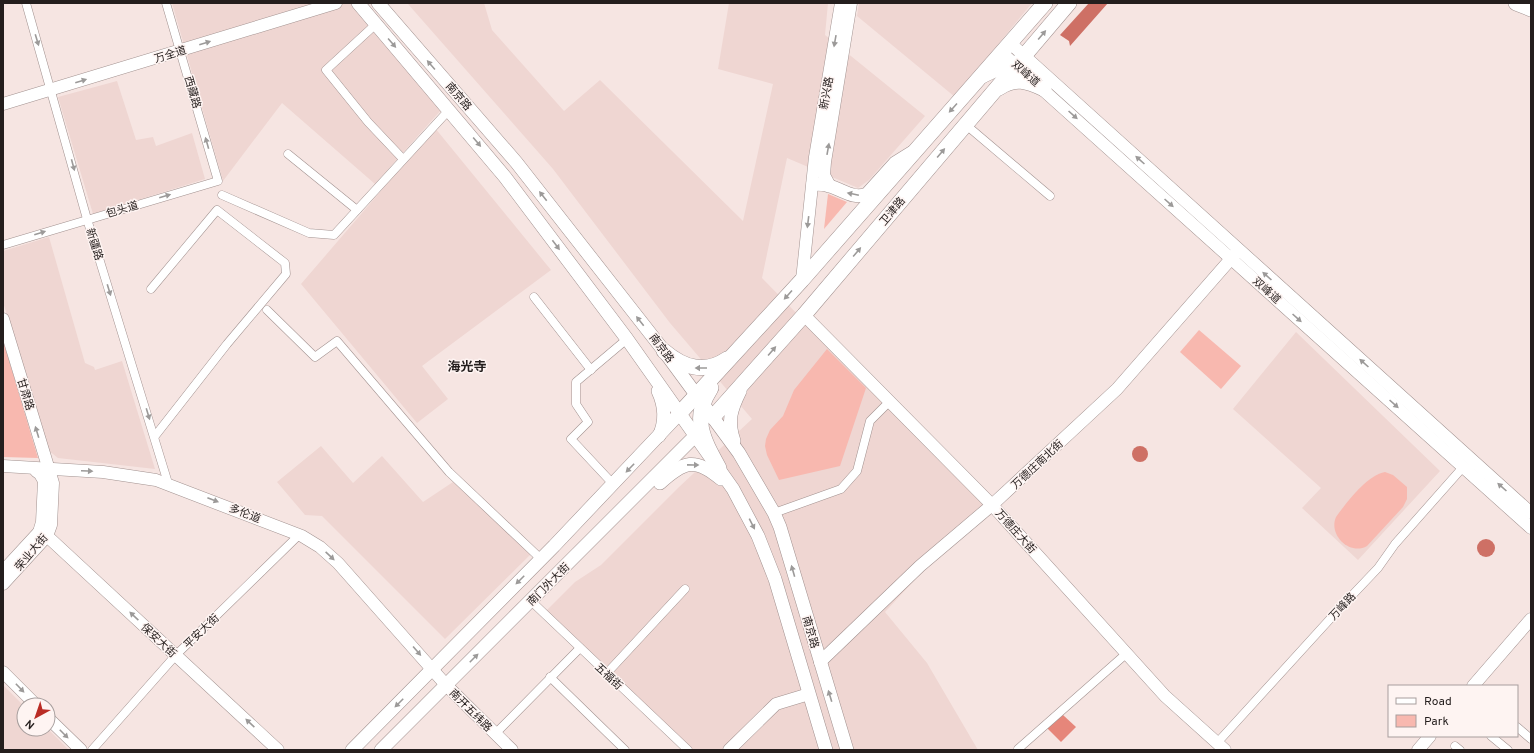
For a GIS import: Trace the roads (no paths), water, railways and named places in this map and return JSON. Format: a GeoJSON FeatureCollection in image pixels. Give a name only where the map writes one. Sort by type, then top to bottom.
{"type":"FeatureCollection","features":[{"type":"Feature","properties":{"kind":"highway","name":"卫津路"},"geometry":{"type":"LineString","coordinates":[[696,424],[697,399],[1045,3]]}},
{"type":"Feature","properties":{"kind":"highway","name":"卫津路"},"geometry":{"type":"LineString","coordinates":[[696,424],[747,381],[965,124],[1070,3]]}},
{"type":"Feature","properties":{"kind":"highway"},"geometry":{"type":"LineString","coordinates":[[1516,3],[1531,10]]}},
{"type":"Feature","properties":{"kind":"highway"},"geometry":{"type":"LineString","coordinates":[[993,92],[1010,81],[1016,80],[1048,84]]}},
{"type":"Feature","properties":{"kind":"highway"},"geometry":{"type":"LineString","coordinates":[[664,351],[681,363],[700,369],[717,365],[736,353]]}},
{"type":"Feature","properties":{"kind":"highway"},"geometry":{"type":"LineString","coordinates":[[697,399],[696,424],[719,468]]}},
{"type":"Feature","properties":{"kind":"main road","name":"南京路"},"geometry":{"type":"LineString","coordinates":[[358,3],[505,177],[627,339],[644,365],[696,424],[739,453],[774,513],[786,545],[847,750]]}},
{"type":"Feature","properties":{"kind":"main road","name":"南京路"},"geometry":{"type":"LineString","coordinates":[[378,3],[516,162],[664,351],[697,399]]}},
{"type":"Feature","properties":{"kind":"main road"},"geometry":{"type":"LineString","coordinates":[[813,184],[830,186],[851,195],[862,196],[867,194],[894,163],[916,150]]}},
{"type":"Feature","properties":{"kind":"main road"},"geometry":{"type":"LineString","coordinates":[[644,365],[659,393],[664,408],[663,421],[657,439]]}},
{"type":"Feature","properties":{"kind":"main road"},"geometry":{"type":"LineString","coordinates":[[739,453],[729,422],[732,408],[747,381]]}},
{"type":"Feature","properties":{"kind":"main road","name":"南门外大街"},"geometry":{"type":"LineString","coordinates":[[352,750],[541,560],[657,439],[696,424]]}},
{"type":"Feature","properties":{"kind":"main road","name":"南门外大街"},"geometry":{"type":"LineString","coordinates":[[381,750],[675,458],[696,424]]}},
{"type":"Feature","properties":{"kind":"main road"},"geometry":{"type":"LineString","coordinates":[[576,556],[610,534],[664,480],[682,466],[694,463],[704,466],[733,489]]}},
{"type":"Feature","properties":{"kind":"main road","name":"南京路"},"geometry":{"type":"LineString","coordinates":[[719,468],[733,489],[758,536],[774,579],[826,750]]}},
{"type":"Feature","properties":{"kind":"street","name":"新疆路"},"geometry":{"type":"LineString","coordinates":[[26,3],[52,90],[87,219],[168,483]]}},
{"type":"Feature","properties":{"kind":"street","name":"西藏路"},"geometry":{"type":"LineString","coordinates":[[166,3],[218,181]]}},
{"type":"Feature","properties":{"kind":"street","name":"万全道"},"geometry":{"type":"LineString","coordinates":[[3,104],[336,3]]}},
{"type":"Feature","properties":{"kind":"street","name":"新兴路"},"geometry":{"type":"LineString","coordinates":[[813,184],[815,157],[841,3]]}},
{"type":"Feature","properties":{"kind":"street"},"geometry":{"type":"LineString","coordinates":[[830,186],[824,175],[825,162],[851,3]]}},
{"type":"Feature","properties":{"kind":"street"},"geometry":{"type":"LineString","coordinates":[[376,24],[326,70],[368,122],[403,159]]}},
{"type":"Feature","properties":{"kind":"street","name":"双峰道"},"geometry":{"type":"LineString","coordinates":[[1006,48],[1048,84],[1234,254],[1531,528]]}},
{"type":"Feature","properties":{"kind":"street"},"geometry":{"type":"LineString","coordinates":[[979,79],[998,69],[1020,61]]}},
{"type":"Feature","properties":{"kind":"street"},"geometry":{"type":"LineString","coordinates":[[222,195],[309,233],[334,235],[449,110]]}},
{"type":"Feature","properties":{"kind":"street"},"geometry":{"type":"LineString","coordinates":[[965,124],[1050,196]]}},
{"type":"Feature","properties":{"kind":"street"},"geometry":{"type":"LineString","coordinates":[[288,154],[357,210]]}},
{"type":"Feature","properties":{"kind":"street","name":"包头道"},"geometry":{"type":"LineString","coordinates":[[3,245],[218,181]]}},
{"type":"Feature","properties":{"kind":"street"},"geometry":{"type":"LineString","coordinates":[[802,280],[813,184]]}},
{"type":"Feature","properties":{"kind":"street"},"geometry":{"type":"LineString","coordinates":[[151,289],[217,210],[285,263],[286,274],[227,344],[154,436]]}},
{"type":"Feature","properties":{"kind":"street","name":"双峰道"},"geometry":{"type":"LineString","coordinates":[[1234,254],[1531,513]]}},
{"type":"Feature","properties":{"kind":"street","name":"万德庄南北街"},"geometry":{"type":"LineString","coordinates":[[820,662],[920,566],[992,505],[1117,389],[1234,254]]}},
{"type":"Feature","properties":{"kind":"street"},"geometry":{"type":"LineString","coordinates":[[534,297],[591,370]]}},
{"type":"Feature","properties":{"kind":"street"},"geometry":{"type":"LineString","coordinates":[[267,310],[315,357],[338,341],[449,472],[541,560]]}},
{"type":"Feature","properties":{"kind":"street","name":"万德庄大街"},"geometry":{"type":"LineString","coordinates":[[804,315],[992,505],[1165,696],[1221,747]]}},
{"type":"Feature","properties":{"kind":"street","name":"甘肃路"},"geometry":{"type":"LineString","coordinates":[[3,319],[48,469]]}},
{"type":"Feature","properties":{"kind":"street"},"geometry":{"type":"LineString","coordinates":[[614,485],[571,439],[588,422],[576,404],[576,382],[627,339]]}},
{"type":"Feature","properties":{"kind":"street"},"geometry":{"type":"LineString","coordinates":[[774,513],[841,489],[857,471],[870,421],[890,401]]}},
{"type":"Feature","properties":{"kind":"street","name":"多伦道"},"geometry":{"type":"LineString","coordinates":[[3,466],[103,472],[146,477],[168,483],[299,535],[320,547],[338,563],[432,669]]}},
{"type":"Feature","properties":{"kind":"street","name":"万峰路"},"geometry":{"type":"LineString","coordinates":[[1221,747],[1340,608],[1378,568],[1394,544],[1464,466]]}},
{"type":"Feature","properties":{"kind":"street","name":"荣业大街"},"geometry":{"type":"LineString","coordinates":[[29,468],[40,474],[44,481],[42,522],[43,534]]}},
{"type":"Feature","properties":{"kind":"street","name":"荣业大街"},"geometry":{"type":"LineString","coordinates":[[3,584],[51,525],[53,482],[48,469]]}},
{"type":"Feature","properties":{"kind":"street","name":"荣业大街"},"geometry":{"type":"LineString","coordinates":[[3,572],[43,534]]}},
{"type":"Feature","properties":{"kind":"street","name":"保安大街"},"geometry":{"type":"LineString","coordinates":[[43,534],[278,750]]}},
{"type":"Feature","properties":{"kind":"street","name":"平安大街"},"geometry":{"type":"LineString","coordinates":[[92,750],[176,655],[299,535]]}},
{"type":"Feature","properties":{"kind":"street"},"geometry":{"type":"LineString","coordinates":[[607,674],[685,589]]}},
{"type":"Feature","properties":{"kind":"street","name":"五福街"},"geometry":{"type":"LineString","coordinates":[[531,601],[688,750]]}},
{"type":"Feature","properties":{"kind":"street"},"geometry":{"type":"LineString","coordinates":[[1474,685],[1530,621]]}},
{"type":"Feature","properties":{"kind":"street"},"geometry":{"type":"LineString","coordinates":[[495,734],[580,648]]}},
{"type":"Feature","properties":{"kind":"street"},"geometry":{"type":"LineString","coordinates":[[1018,749],[1127,653]]}},
{"type":"Feature","properties":{"kind":"street","name":"南开五纬路"},"geometry":{"type":"LineString","coordinates":[[432,669],[446,685],[512,750]]}},
{"type":"Feature","properties":{"kind":"street"},"geometry":{"type":"LineString","coordinates":[[3,672],[28,697]]}},
{"type":"Feature","properties":{"kind":"street"},"geometry":{"type":"LineString","coordinates":[[550,677],[624,750]]}},
{"type":"Feature","properties":{"kind":"street"},"geometry":{"type":"LineString","coordinates":[[729,750],[776,704],[809,694]]}},
{"type":"Feature","properties":{"kind":"street"},"geometry":{"type":"LineString","coordinates":[[56,726],[81,750]]}},
{"type":"Feature","properties":{"kind":"street"},"geometry":{"type":"LineString","coordinates":[[1518,728],[1531,739]]}},
{"type":"Feature","properties":{"kind":"street"},"geometry":{"type":"LineString","coordinates":[[1418,750],[1429,737]]}},
{"type":"Feature","properties":{"kind":"street"},"geometry":{"type":"LineString","coordinates":[[1493,737],[1508,750]]}},
{"type":"Feature","properties":{"kind":"district","name":"海光寺"},"geometry":{"type":"Point","coordinates":[467,366]}}]}
